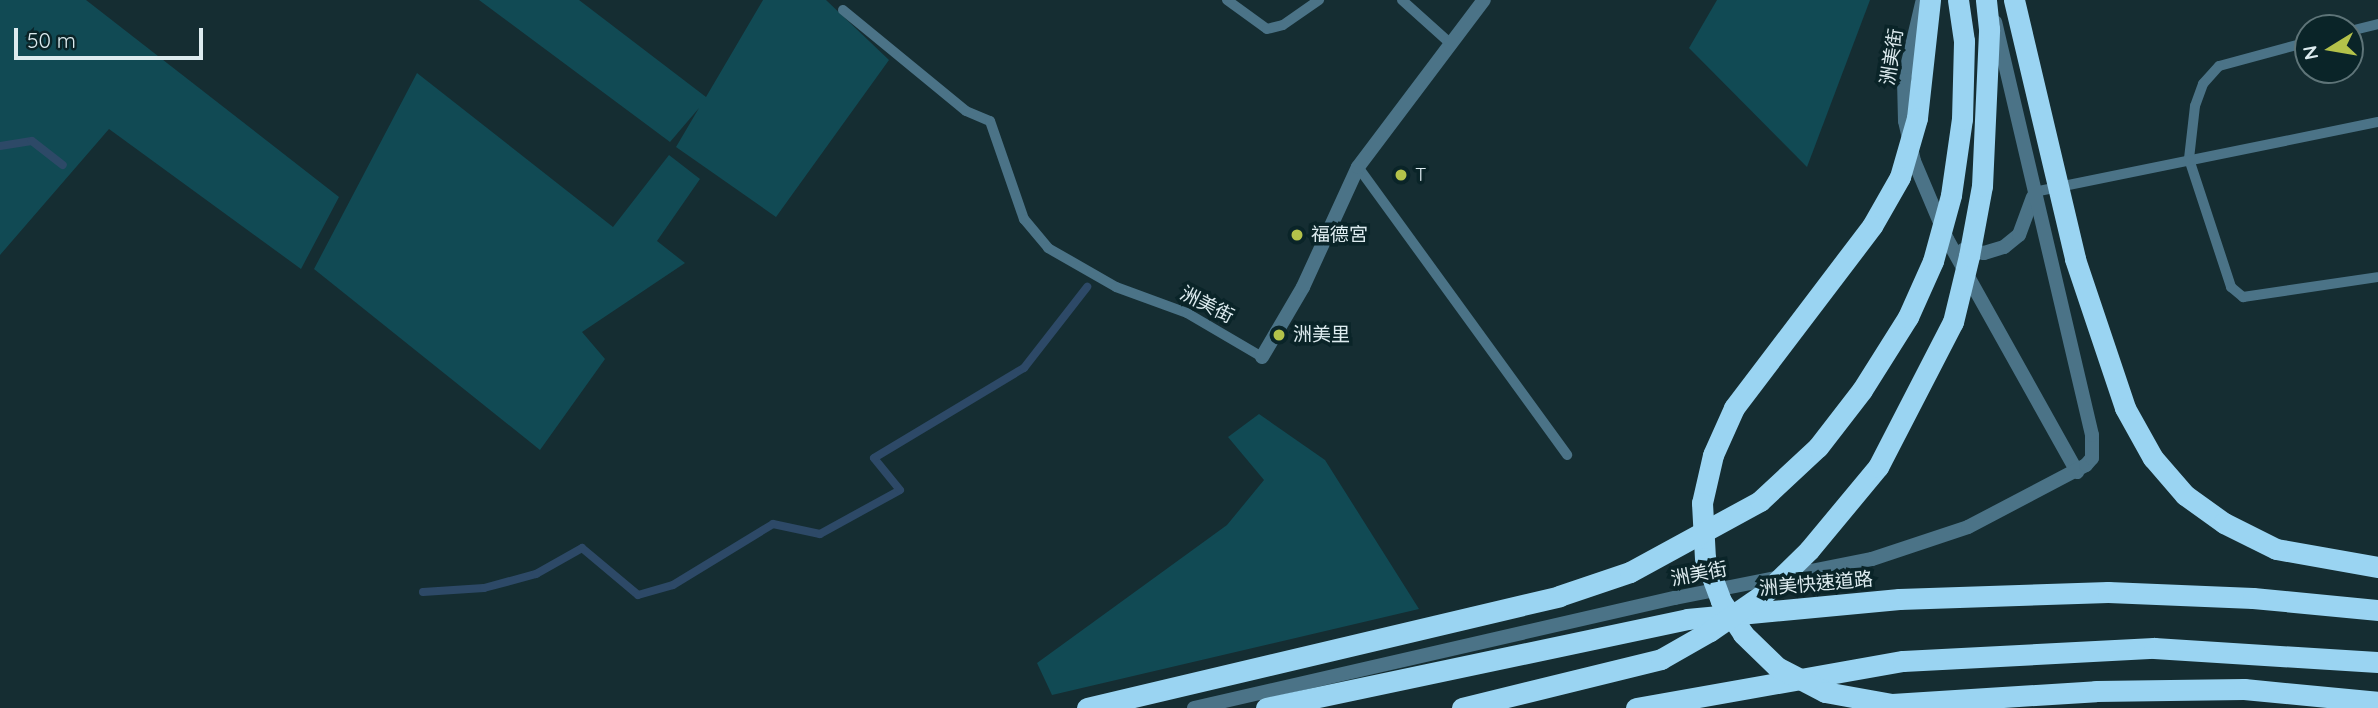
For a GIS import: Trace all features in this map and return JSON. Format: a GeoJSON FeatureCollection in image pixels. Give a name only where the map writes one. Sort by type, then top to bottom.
{"type":"FeatureCollection","features":[{"type":"Feature","properties":{"kind":"highway"},"geometry":{"type":"LineString","coordinates":[[1930,0],[1917,118],[1899,177],[1872,226],[1734,408],[1713,456],[1703,503],[1705,558],[1721,601],[1743,634],[1777,667],[1825,692],[1892,704],[2096,691],[2244,689],[2378,702]]}},
{"type":"Feature","properties":{"kind":"highway"},"geometry":{"type":"LineString","coordinates":[[1087,708],[1559,596],[1630,572],[1760,501],[1818,447],[1862,390],[1908,317],[1933,261],[1951,195],[1962,119],[1964,41],[1958,0]]}},
{"type":"Feature","properties":{"kind":"highway"},"geometry":{"type":"LineString","coordinates":[[1462,708],[1661,659],[1691,643],[1765,593],[1809,550],[1878,467],[1953,322],[1966,269],[1982,186],[1988,0]]}},
{"type":"Feature","properties":{"kind":"highway"},"geometry":{"type":"LineString","coordinates":[[2014,0],[2074,259],[2125,408],[2154,458],[2185,495],[2224,523],[2276,549],[2378,567]]}},
{"type":"Feature","properties":{"kind":"highway","name":"洲美快速道路"},"geometry":{"type":"LineString","coordinates":[[1266,708],[1688,619],[1899,598],[2108,592],[2253,598],[2378,610]]}},
{"type":"Feature","properties":{"kind":"highway"},"geometry":{"type":"LineString","coordinates":[[1636,708],[1903,661],[2154,648],[2378,662]]}},
{"type":"Feature","properties":{"kind":"street","name":"洲美街"},"geometry":{"type":"LineString","coordinates":[[1262,357],[1303,287],[1358,167],[1485,0]]}},
{"type":"Feature","properties":{"kind":"street","name":"洲美街"},"geometry":{"type":"LineString","coordinates":[[1194,708],[1675,598],[1872,559],[1968,527],[2077,472],[1947,239],[1914,161],[1905,121],[1904,80],[1923,0]]}},
{"type":"Feature","properties":{"kind":"street"},"geometry":{"type":"LineString","coordinates":[[1988,0],[2092,435],[2092,458],[2077,472]]}},
{"type":"Feature","properties":{"kind":"street"},"geometry":{"type":"LineString","coordinates":[[1947,239],[1963,250],[1984,253],[2004,247],[2028,218],[2034,192]]}},
{"type":"Feature","properties":{"kind":"lane"},"geometry":{"type":"LineString","coordinates":[[1227,0],[1267,29],[1283,25],[1319,0]]}},
{"type":"Feature","properties":{"kind":"lane"},"geometry":{"type":"LineString","coordinates":[[1402,0],[1452,45]]}},
{"type":"Feature","properties":{"kind":"lane","name":"洲美街"},"geometry":{"type":"LineString","coordinates":[[843,10],[966,111],[990,121],[1024,219],[1048,248],[1116,287],[1187,313],[1262,357]]}},
{"type":"Feature","properties":{"kind":"lane"},"geometry":{"type":"LineString","coordinates":[[2294,46],[2219,66],[2203,84],[2195,106],[2189,159],[2231,287],[2243,297],[2378,277]]}},
{"type":"Feature","properties":{"kind":"lane"},"geometry":{"type":"LineString","coordinates":[[2034,192],[2378,122]]}},
{"type":"Feature","properties":{"kind":"lane"},"geometry":{"type":"LineString","coordinates":[[1358,167],[1567,455]]}},
{"type":"Feature","properties":{"kind":"shaded area"},"geometry":{"type":"Polygon","coordinates":[[[0,0],[86,0],[339,197],[301,269],[109,129],[0,255],[0,0]]]}},
{"type":"Feature","properties":{"kind":"shaded area"},"geometry":{"type":"Polygon","coordinates":[[[479,0],[579,0],[706,97],[763,0],[826,0],[889,60],[776,217],[676,147],[699,108],[670,142],[479,0]]]}},
{"type":"Feature","properties":{"kind":"shaded area"},"geometry":{"type":"Polygon","coordinates":[[[1717,0],[1870,0],[1807,167],[1689,48],[1717,0]]]}},
{"type":"Feature","properties":{"kind":"shaded area"},"geometry":{"type":"Polygon","coordinates":[[[417,73],[613,227],[669,155],[700,179],[657,241],[685,263],[582,332],[605,359],[540,450],[314,269],[417,73]]]}},
{"type":"Feature","properties":{"kind":"shaded area"},"geometry":{"type":"Polygon","coordinates":[[[1259,414],[1325,460],[1419,609],[1052,695],[1037,663],[1227,525],[1264,480],[1228,437],[1259,414]]]}},
{"type":"Feature","properties":{"kind":"waterway"},"geometry":{"type":"LineString","coordinates":[[0,146],[32,141],[63,165]]}},
{"type":"Feature","properties":{"kind":"waterway"},"geometry":{"type":"LineString","coordinates":[[423,592],[484,588],[536,574],[582,548],[638,595],[673,585],[773,524],[820,534],[900,490],[874,458],[1024,368],[1087,287]]}},
{"type":"Feature","properties":{"kind":"place","name":"T"},"geometry":{"type":"Point","coordinates":[1401,175]}},
{"type":"Feature","properties":{"kind":"place","name":"福德宮"},"geometry":{"type":"Point","coordinates":[1297,235]}},
{"type":"Feature","properties":{"kind":"place","name":"洲美里"},"geometry":{"type":"Point","coordinates":[1279,335]}}]}
